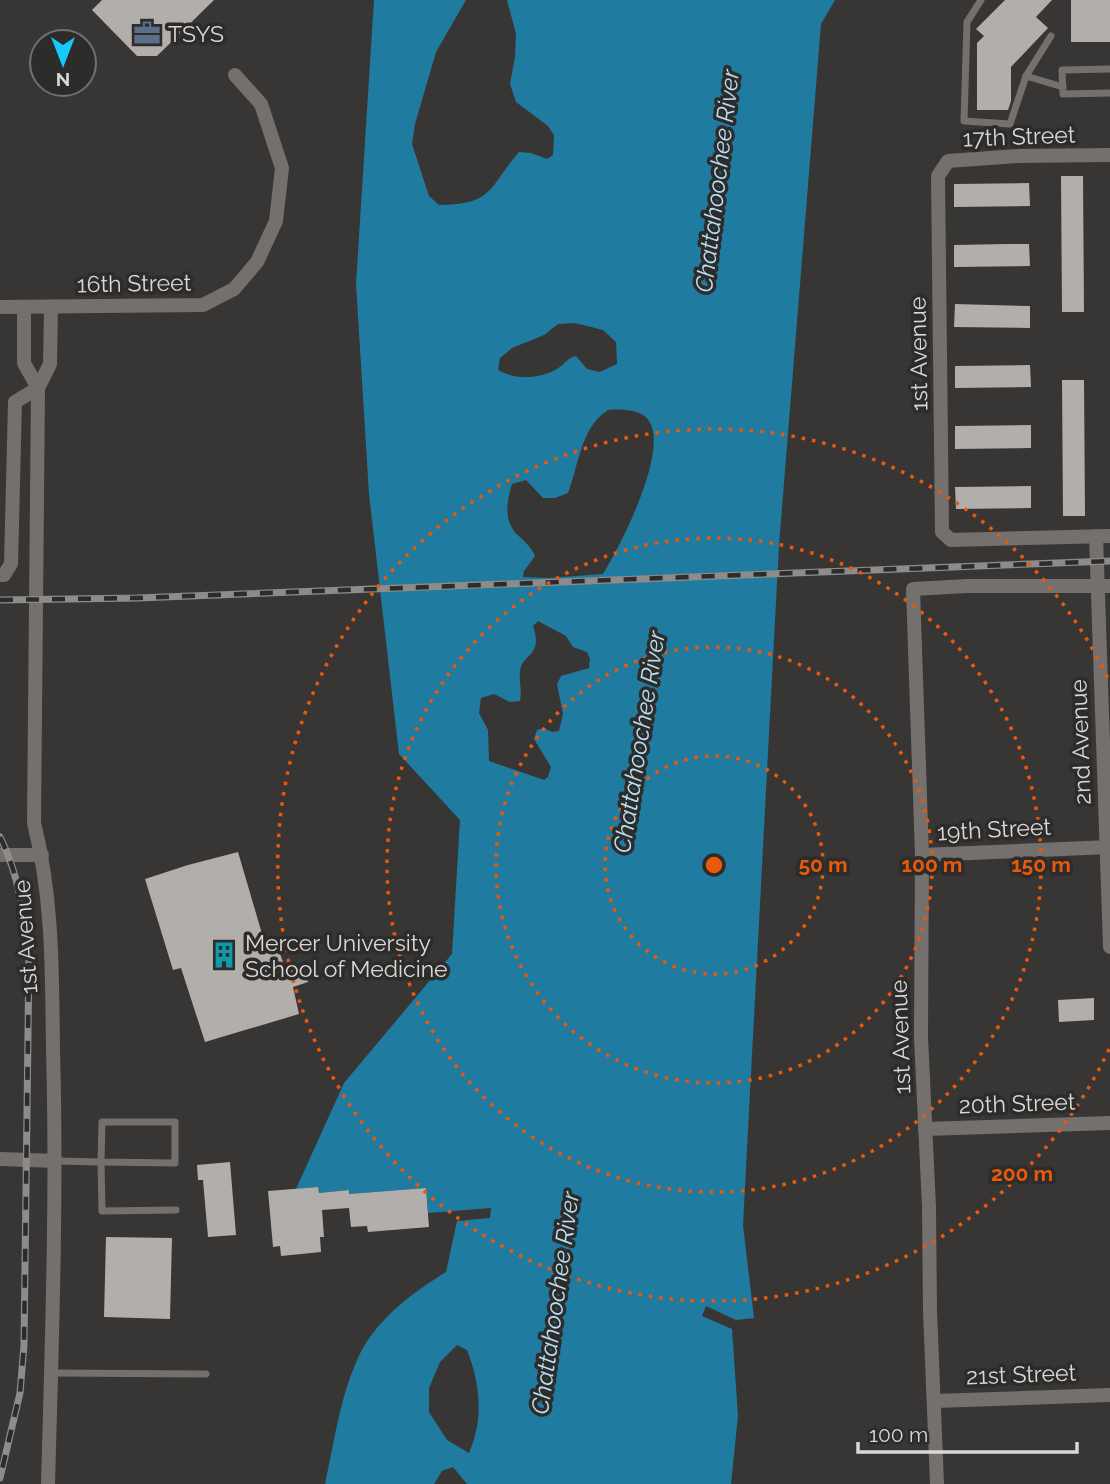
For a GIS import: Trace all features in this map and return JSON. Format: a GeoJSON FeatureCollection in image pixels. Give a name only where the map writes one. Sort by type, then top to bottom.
{"type":"FeatureCollection","features":[{"type":"Feature","properties":{"kind":"street","name":"16th Street"},"geometry":{"type":"LineString","coordinates":[[0,307],[203,305],[234,289],[257,262],[276,221],[282,168],[261,104],[235,75]]}},
{"type":"Feature","properties":{"kind":"street","name":"17th Street"},"geometry":{"type":"LineString","coordinates":[[938,176],[948,161],[1018,156],[1110,155]]}},
{"type":"Feature","properties":{"kind":"street","name":"1st Avenue"},"geometry":{"type":"LineString","coordinates":[[938,176],[943,532],[951,540],[1103,536]]}},
{"type":"Feature","properties":{"kind":"street","name":"1st Avenue"},"geometry":{"type":"LineString","coordinates":[[24,307],[24,363],[38,388]]}},
{"type":"Feature","properties":{"kind":"street","name":"1st Avenue"},"geometry":{"type":"LineString","coordinates":[[48,1484],[56,1161],[50,909],[34,823],[38,388],[50,364],[51,307]]}},
{"type":"Feature","properties":{"kind":"street"},"geometry":{"type":"LineString","coordinates":[[0,575],[4,575],[12,564],[15,402],[38,388]]}},
{"type":"Feature","properties":{"kind":"street","name":"2nd Avenue"},"geometry":{"type":"LineString","coordinates":[[1103,536],[1110,947]]}},
{"type":"Feature","properties":{"kind":"street","name":"1st Avenue"},"geometry":{"type":"LineString","coordinates":[[937,1484],[920,1037],[922,855],[913,589],[1104,586]]}},
{"type":"Feature","properties":{"kind":"street","name":"19th Street"},"geometry":{"type":"LineString","coordinates":[[922,855],[1108,847]]}},
{"type":"Feature","properties":{"kind":"street"},"geometry":{"type":"LineString","coordinates":[[0,855],[42,855]]}},
{"type":"Feature","properties":{"kind":"street","name":"20th Street"},"geometry":{"type":"LineString","coordinates":[[925,1129],[1110,1123]]}},
{"type":"Feature","properties":{"kind":"street"},"geometry":{"type":"LineString","coordinates":[[0,1159],[56,1161]]}},
{"type":"Feature","properties":{"kind":"street","name":"21st Street"},"geometry":{"type":"LineString","coordinates":[[934,1401],[1110,1395]]}},
{"type":"Feature","properties":{"kind":"lane"},"geometry":{"type":"LineString","coordinates":[[981,0],[967,22],[964,121],[1010,124],[1026,76],[1051,36]]}},
{"type":"Feature","properties":{"kind":"lane"},"geometry":{"type":"LineString","coordinates":[[1110,69],[1062,70],[1063,94],[1110,93]]}},
{"type":"Feature","properties":{"kind":"lane"},"geometry":{"type":"LineString","coordinates":[[1026,76],[1063,87]]}},
{"type":"Feature","properties":{"kind":"lane"},"geometry":{"type":"LineString","coordinates":[[56,1161],[101,1162],[175,1163],[175,1122],[102,1122],[101,1162],[102,1211],[176,1210]]}},
{"type":"Feature","properties":{"kind":"lane"},"geometry":{"type":"LineString","coordinates":[[51,1373],[206,1374]]}},
{"type":"Feature","properties":{"kind":"water","name":"Chattahoochee River"},"geometry":{"type":"Polygon","coordinates":[[[374,0],[466,0],[436,52],[415,124],[412,144],[429,196],[439,205],[470,201],[488,192],[519,152],[547,159],[553,155],[554,135],[548,126],[516,102],[510,84],[516,34],[507,0],[835,0],[821,24],[779,545],[743,1225],[754,1318],[736,1320],[706,1306],[702,1316],[732,1329],[738,1416],[731,1484],[467,1484],[453,1467],[442,1471],[434,1484],[325,1484],[347,1388],[365,1344],[396,1309],[446,1272],[457,1221],[490,1218],[491,1208],[428,1213],[426,1188],[349,1194],[349,1190],[319,1193],[318,1187],[296,1189],[344,1083],[452,954],[460,820],[399,754],[369,494],[356,284],[374,0]],[[575,323],[558,324],[544,335],[512,348],[500,358],[498,370],[520,377],[535,376],[557,369],[576,356],[587,369],[600,372],[617,364],[616,342],[603,330],[575,323]],[[608,410],[599,417],[586,436],[568,493],[555,498],[543,498],[526,480],[512,484],[507,506],[509,520],[515,532],[535,556],[524,571],[523,577],[603,574],[631,521],[648,475],[654,435],[646,417],[636,412],[608,410]],[[538,621],[533,626],[536,644],[521,666],[520,701],[510,702],[494,694],[481,698],[479,713],[488,730],[489,761],[544,780],[551,767],[534,739],[537,730],[543,728],[552,732],[559,731],[563,714],[557,684],[561,676],[589,668],[590,659],[587,652],[573,647],[566,636],[538,621]],[[457,1345],[440,1362],[429,1388],[429,1412],[447,1440],[469,1453],[477,1427],[478,1401],[475,1375],[467,1350],[457,1345]]]}},
{"type":"Feature","properties":{"kind":"building","name":"TSYS"},"geometry":{"type":"Polygon","coordinates":[[[102,0],[214,0],[157,56],[137,56],[92,10],[102,0]]]}},
{"type":"Feature","properties":{"kind":"building"},"geometry":{"type":"Polygon","coordinates":[[[1005,0],[1052,0],[1036,17],[1048,28],[1011,67],[1011,101],[1008,110],[977,110],[977,43],[984,36],[976,29],[1005,0]]]}},
{"type":"Feature","properties":{"kind":"building"},"geometry":{"type":"Polygon","coordinates":[[[1071,0],[1110,0],[1110,42],[1071,42],[1071,0]]]}},
{"type":"Feature","properties":{"kind":"building"},"geometry":{"type":"Polygon","coordinates":[[[1061,176],[1083,176],[1084,312],[1062,312],[1061,176]]]}},
{"type":"Feature","properties":{"kind":"building"},"geometry":{"type":"Polygon","coordinates":[[[1029,183],[1030,206],[954,207],[954,184],[1029,183]]]}},
{"type":"Feature","properties":{"kind":"building"},"geometry":{"type":"Polygon","coordinates":[[[1029,244],[1030,266],[954,267],[954,245],[1029,244]]]}},
{"type":"Feature","properties":{"kind":"building"},"geometry":{"type":"Polygon","coordinates":[[[955,304],[1030,306],[1030,328],[954,327],[955,304]]]}},
{"type":"Feature","properties":{"kind":"building"},"geometry":{"type":"Polygon","coordinates":[[[1030,365],[1031,387],[955,388],[955,366],[1030,365]]]}},
{"type":"Feature","properties":{"kind":"building"},"geometry":{"type":"Polygon","coordinates":[[[1062,380],[1084,380],[1085,516],[1063,516],[1062,380]]]}},
{"type":"Feature","properties":{"kind":"building"},"geometry":{"type":"Polygon","coordinates":[[[1031,425],[1031,448],[955,449],[955,426],[1031,425]]]}},
{"type":"Feature","properties":{"kind":"building"},"geometry":{"type":"Polygon","coordinates":[[[1031,486],[1031,508],[956,509],[955,487],[1031,486]]]}},
{"type":"Feature","properties":{"kind":"building","name":"Mercer University School of Medicine"},"geometry":{"type":"Polygon","coordinates":[[[238,852],[265,944],[276,942],[286,971],[303,966],[308,982],[293,987],[299,1014],[205,1042],[181,968],[173,970],[145,879],[238,852]]]}},
{"type":"Feature","properties":{"kind":"building"},"geometry":{"type":"Polygon","coordinates":[[[1094,998],[1094,1020],[1059,1022],[1058,1000],[1094,998]]]}},
{"type":"Feature","properties":{"kind":"building"},"geometry":{"type":"Polygon","coordinates":[[[230,1162],[236,1235],[208,1237],[203,1180],[198,1180],[197,1165],[230,1162]]]}},
{"type":"Feature","properties":{"kind":"building"},"geometry":{"type":"Polygon","coordinates":[[[318,1187],[319,1193],[349,1190],[349,1194],[426,1188],[429,1227],[368,1232],[367,1226],[351,1227],[349,1208],[322,1210],[324,1237],[320,1237],[321,1252],[281,1256],[280,1246],[273,1247],[268,1191],[318,1187]]]}},
{"type":"Feature","properties":{"kind":"building"},"geometry":{"type":"Polygon","coordinates":[[[106,1237],[172,1238],[170,1319],[104,1317],[106,1237]]]}},
{"type":"Feature","properties":{"kind":"railway"},"geometry":{"type":"LineString","coordinates":[[0,600],[137,598],[1110,561]]}},
{"type":"Feature","properties":{"kind":"railway"},"geometry":{"type":"LineString","coordinates":[[0,837],[16,880],[29,956],[24,1345],[20,1393],[0,1478]]}},
{"type":"Feature","properties":{"kind":"place","name":"TSYS"},"geometry":{"type":"Point","coordinates":[147,33]}},
{"type":"Feature","properties":{"kind":"place","name":"Mercer University School of Medicine"},"geometry":{"type":"Point","coordinates":[224,955]}}]}
